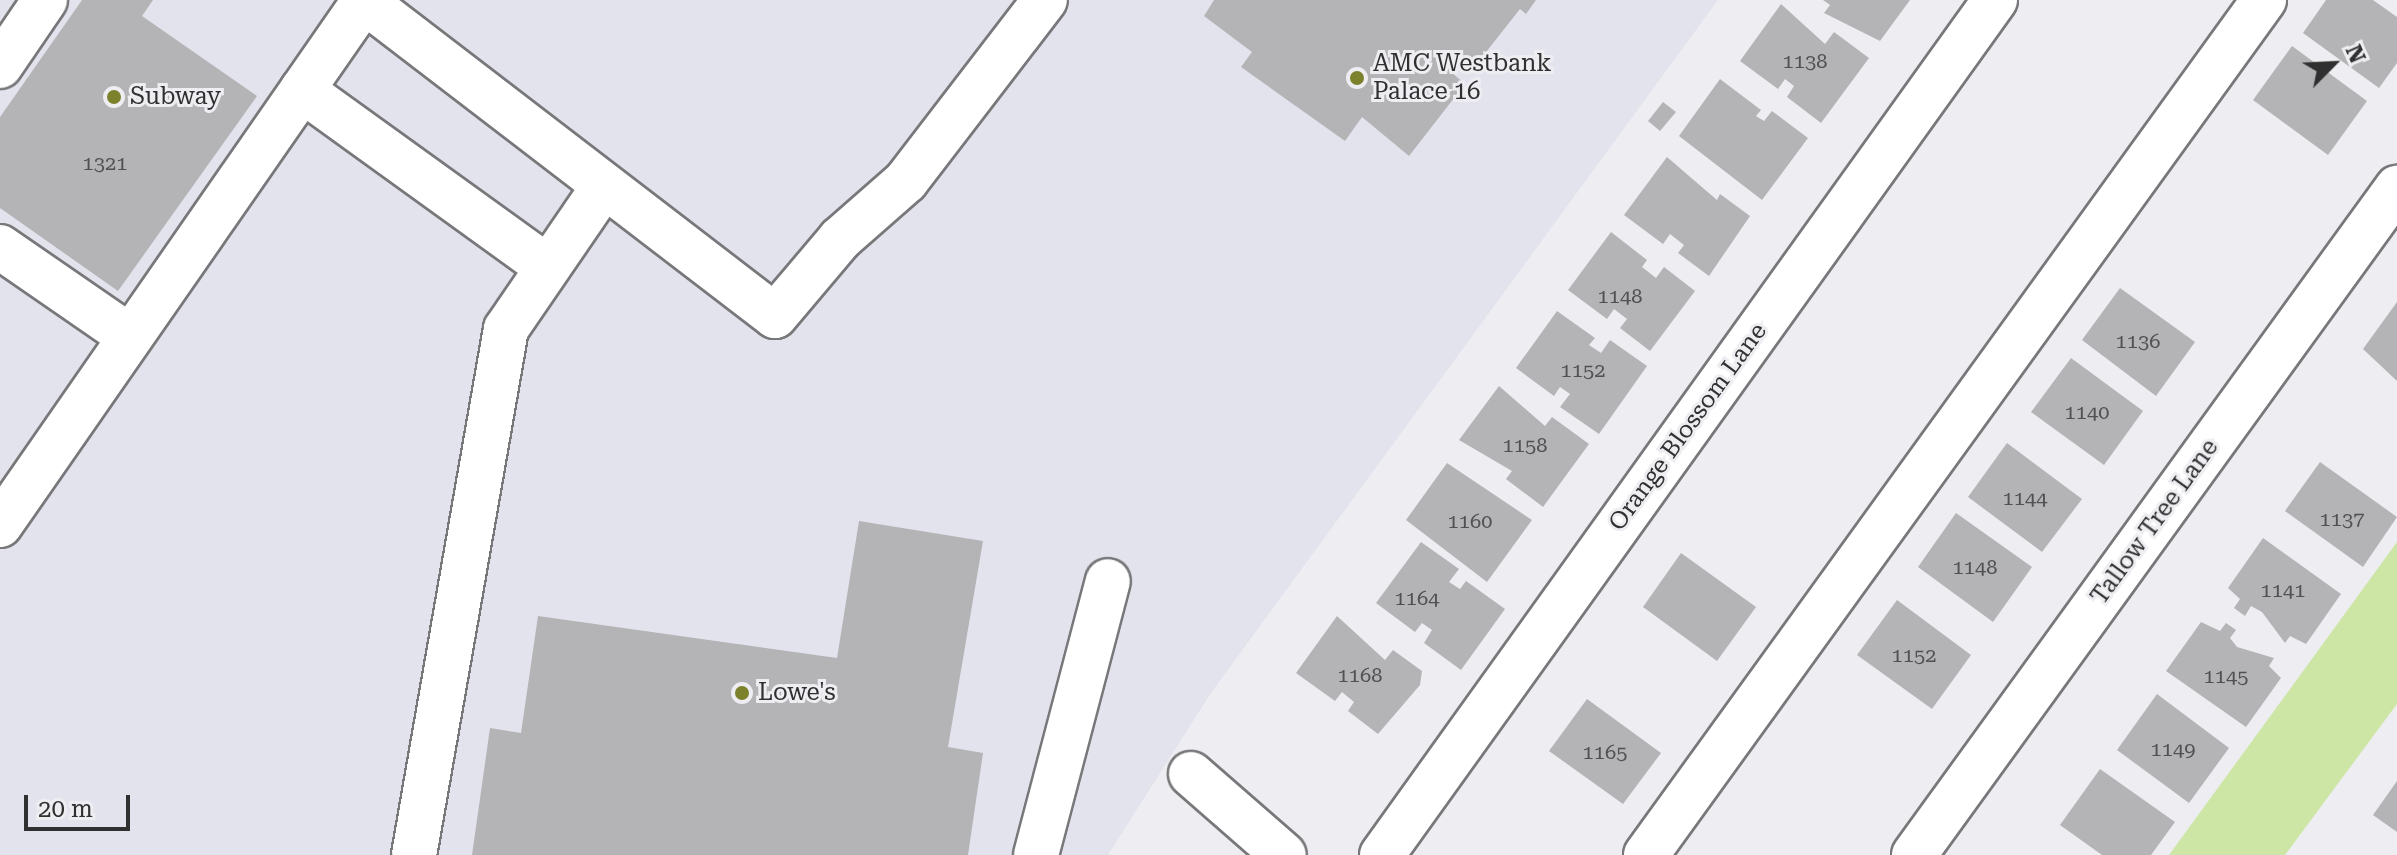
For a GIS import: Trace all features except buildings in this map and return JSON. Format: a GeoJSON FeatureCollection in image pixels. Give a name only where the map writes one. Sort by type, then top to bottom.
{"type":"FeatureCollection","features":[{"type":"Feature","properties":{"kind":"street"},"geometry":{"type":"LineString","coordinates":[[0,66],[45,0]]}},
{"type":"Feature","properties":{"kind":"street"},"geometry":{"type":"LineString","coordinates":[[0,523],[363,0],[775,316],[840,239],[906,181],[1045,0]]}},
{"type":"Feature","properties":{"kind":"street","name":"Orange Blossom Lane"},"geometry":{"type":"LineString","coordinates":[[1382,855],[1995,0]]}},
{"type":"Feature","properties":{"kind":"street"},"geometry":{"type":"LineString","coordinates":[[1646,855],[2264,0]]}},
{"type":"Feature","properties":{"kind":"street"},"geometry":{"type":"LineString","coordinates":[[302,90],[547,267]]}},
{"type":"Feature","properties":{"kind":"street"},"geometry":{"type":"LineString","coordinates":[[414,855],[506,329],[604,186]]}},
{"type":"Feature","properties":{"kind":"street","name":"Tallow Tree Lane"},"geometry":{"type":"LineString","coordinates":[[1914,855],[2392,205]]}},
{"type":"Feature","properties":{"kind":"street"},"geometry":{"type":"LineString","coordinates":[[0,247],[129,336]]}},
{"type":"Feature","properties":{"kind":"street"},"geometry":{"type":"LineString","coordinates":[[1036,855],[1108,581]]}},
{"type":"Feature","properties":{"kind":"street"},"geometry":{"type":"LineString","coordinates":[[1191,774],[1284,855]]}},
{"type":"Feature","properties":{"kind":"shaded area"},"geometry":{"type":"Polygon","coordinates":[[[0,0],[1718,0],[1211,693],[1108,855],[0,855],[0,0]]]}},
{"type":"Feature","properties":{"kind":"green space"},"geometry":{"type":"Polygon","coordinates":[[[2397,542],[2397,704],[2285,855],[2169,855],[2397,542]]]}},
{"type":"Feature","properties":{"kind":"place","name":"AMC Westbank Palace 16"},"geometry":{"type":"Point","coordinates":[1357,78]}},
{"type":"Feature","properties":{"kind":"place","name":"Subway"},"geometry":{"type":"Point","coordinates":[114,97]}},
{"type":"Feature","properties":{"kind":"place","name":"Lowe's"},"geometry":{"type":"Point","coordinates":[742,693]}}]}
